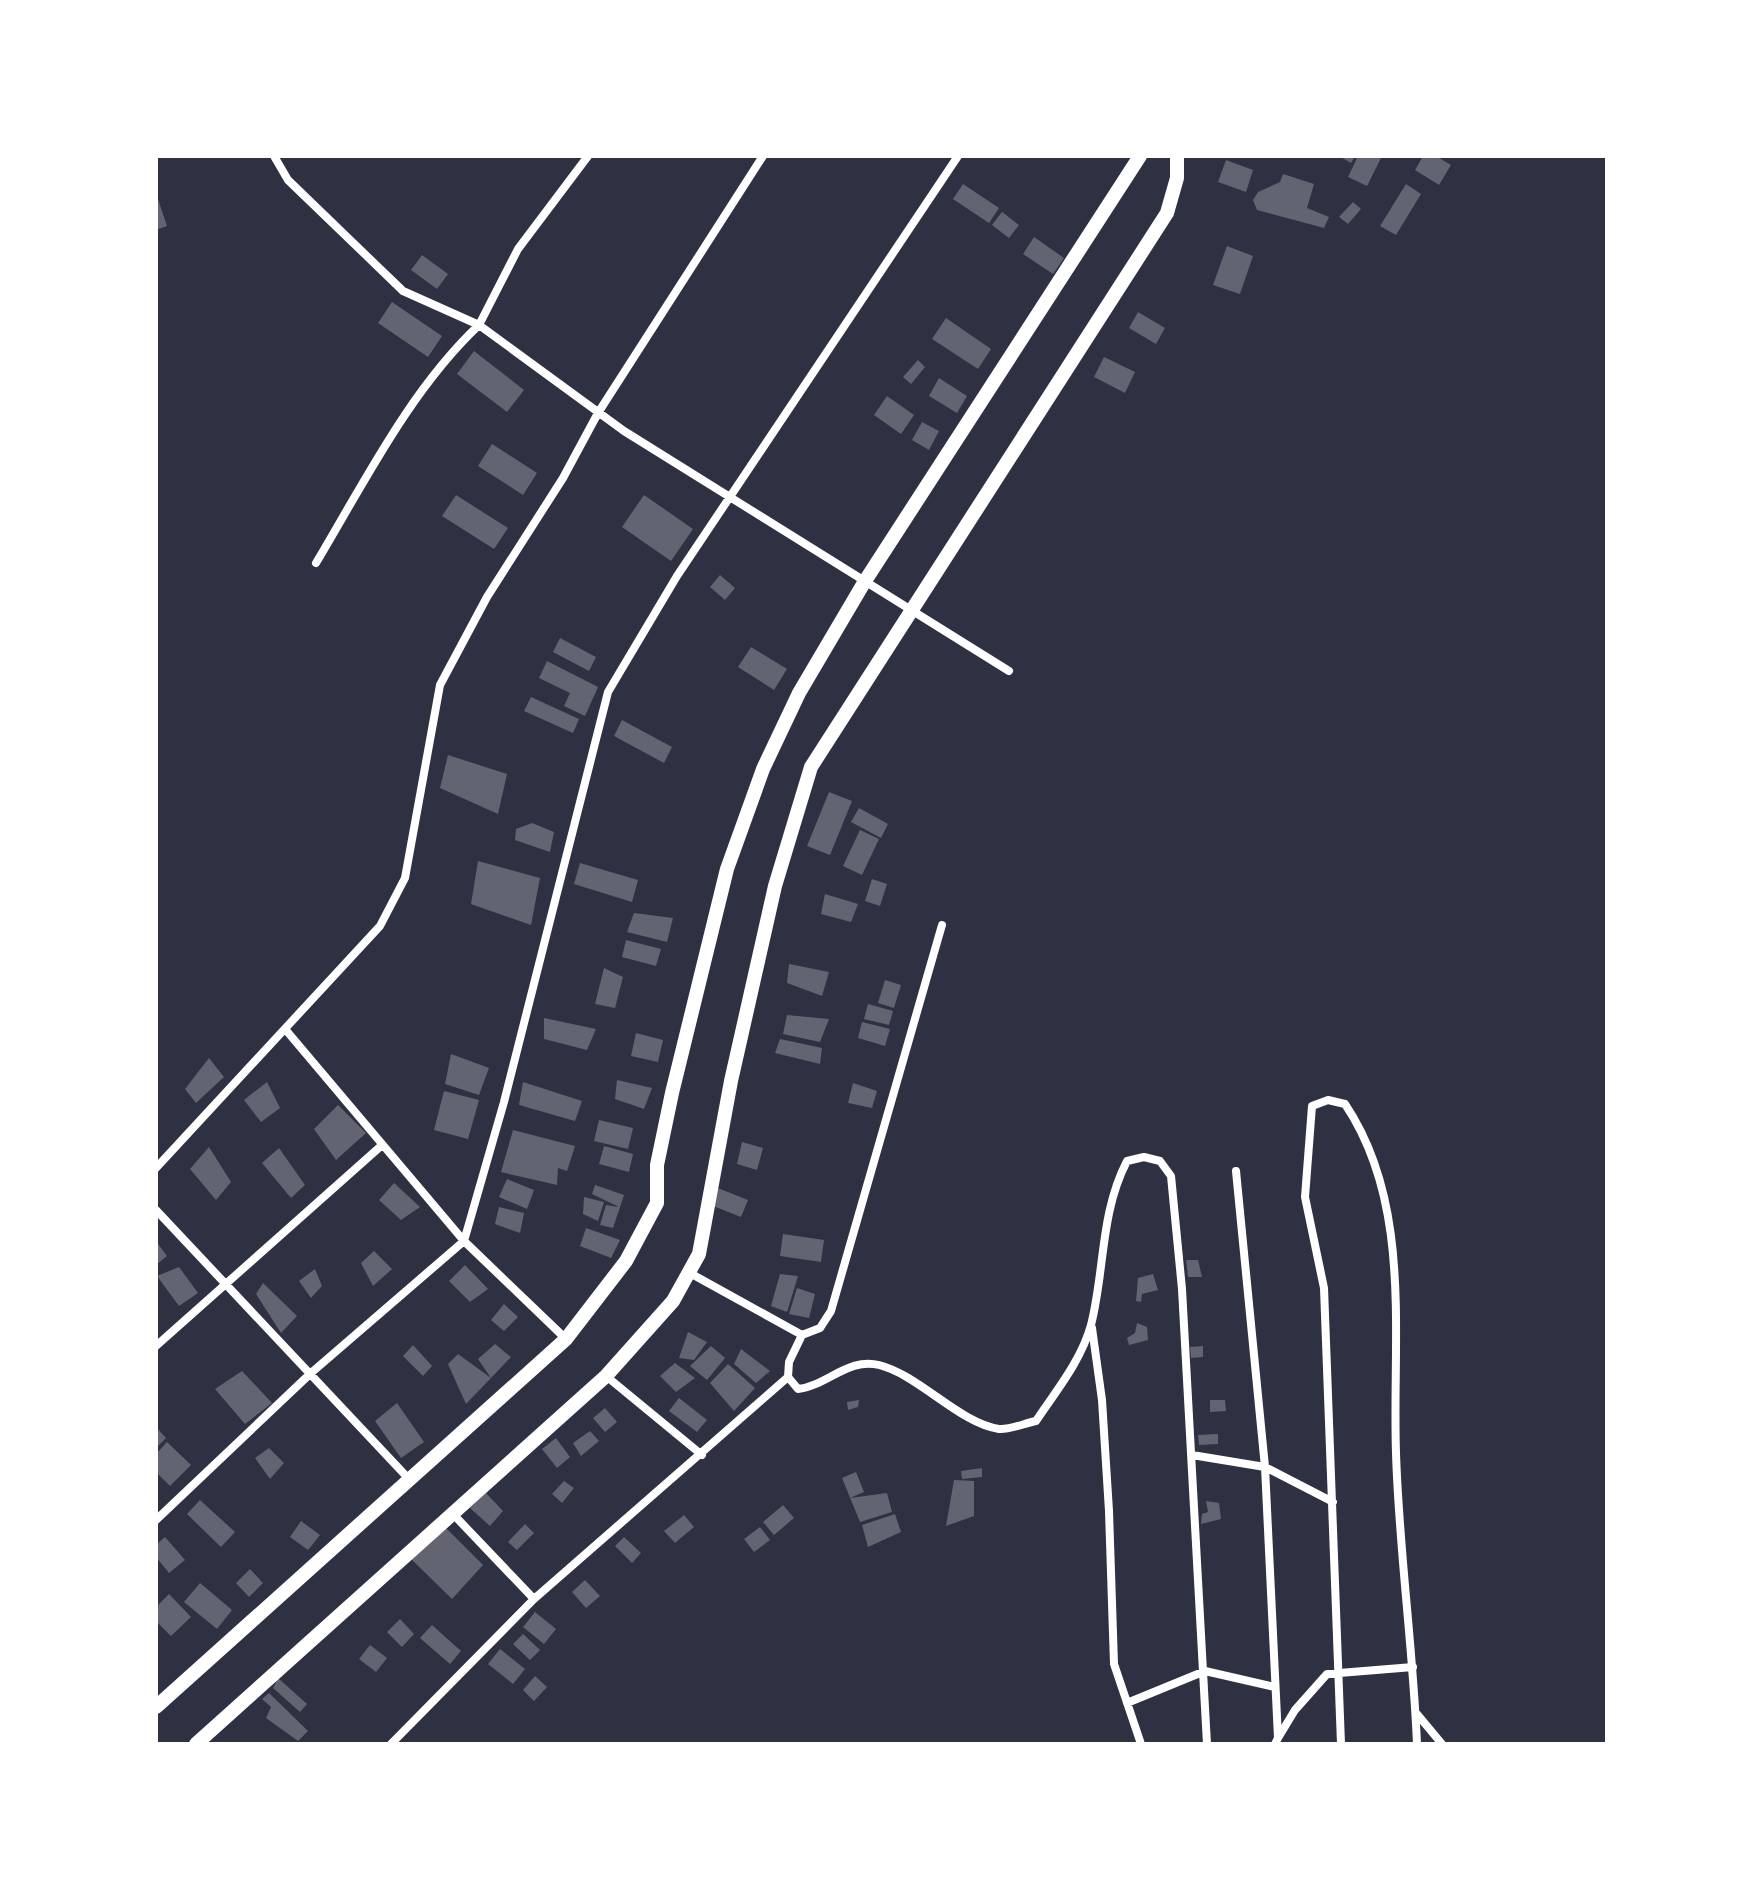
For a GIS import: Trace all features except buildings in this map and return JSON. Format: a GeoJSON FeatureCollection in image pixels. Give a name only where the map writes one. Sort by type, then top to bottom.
{"type":"FeatureCollection","features":[{"type":"Feature","properties":{"kind":"street"},"geometry":{"type":"LineString","coordinates":[[274,156],[288,180],[403,291],[479,325],[598,413],[1009,671]]}},
{"type":"Feature","properties":{"kind":"street"},"geometry":{"type":"LineString","coordinates":[[316,563],[377,460],[451,352],[479,325],[518,249],[588,156]]}},
{"type":"Feature","properties":{"kind":"street"},"geometry":{"type":"LineString","coordinates":[[156,1168],[380,926],[405,878],[440,685],[487,597],[563,478],[598,413],[763,156]]}},
{"type":"Feature","properties":{"kind":"street"},"geometry":{"type":"LineString","coordinates":[[156,1520],[311,1373],[464,1241],[508,1087],[608,692],[677,576],[733,498],[958,156]]}},
{"type":"Feature","properties":{"kind":"street"},"geometry":{"type":"LineString","coordinates":[[156,1706],[566,1339],[626,1261],[657,1203],[657,1165],[672,1093],[727,869],[763,769],[793,705],[865,581],[1140,156]]}},
{"type":"Feature","properties":{"kind":"street"},"geometry":{"type":"LineString","coordinates":[[196,1744],[606,1376],[673,1301],[699,1254],[731,1081],[775,886],[811,767],[1167,213],[1177,178],[1177,156]]}},
{"type":"Feature","properties":{"kind":"street"},"geometry":{"type":"LineString","coordinates":[[942,925],[831,1311],[820,1328],[802,1335],[789,1362],[788,1377],[798,1389],[815,1387],[838,1371],[877,1364],[903,1375],[959,1411],[1000,1429],[1036,1421],[1081,1352],[1091,1323],[1105,1232],[1118,1179],[1127,1161],[1144,1157],[1160,1161],[1171,1176],[1192,1455],[1207,1744]]}},
{"type":"Feature","properties":{"kind":"street"},"geometry":{"type":"LineString","coordinates":[[285,1029],[464,1241],[566,1339]]}},
{"type":"Feature","properties":{"kind":"street"},"geometry":{"type":"LineString","coordinates":[[1341,1744],[1324,1288],[1305,1197],[1312,1106],[1328,1100],[1345,1104],[1364,1132],[1388,1224],[1397,1284],[1396,1454],[1417,1744]]}},
{"type":"Feature","properties":{"kind":"street"},"geometry":{"type":"LineString","coordinates":[[156,1346],[223,1283],[381,1146]]}},
{"type":"Feature","properties":{"kind":"street"},"geometry":{"type":"LineString","coordinates":[[1236,1171],[1265,1467],[1277,1741]]}},
{"type":"Feature","properties":{"kind":"street"},"geometry":{"type":"LineString","coordinates":[[156,1210],[408,1478]]}},
{"type":"Feature","properties":{"kind":"street"},"geometry":{"type":"LineString","coordinates":[[688,1272],[802,1335]]}},
{"type":"Feature","properties":{"kind":"street"},"geometry":{"type":"LineString","coordinates":[[1091,1323],[1102,1400],[1114,1664],[1141,1744]]}},
{"type":"Feature","properties":{"kind":"street"},"geometry":{"type":"LineString","coordinates":[[606,1376],[702,1455]]}},
{"type":"Feature","properties":{"kind":"street"},"geometry":{"type":"LineString","coordinates":[[391,1744],[534,1599],[788,1377]]}},
{"type":"Feature","properties":{"kind":"street"},"geometry":{"type":"LineString","coordinates":[[1192,1455],[1265,1467],[1333,1502]]}},
{"type":"Feature","properties":{"kind":"street"},"geometry":{"type":"LineString","coordinates":[[452,1513],[534,1599]]}},
{"type":"Feature","properties":{"kind":"street"},"geometry":{"type":"LineString","coordinates":[[1277,1741],[1295,1710],[1327,1674],[1413,1667]]}},
{"type":"Feature","properties":{"kind":"street"},"geometry":{"type":"LineString","coordinates":[[1127,1703],[1205,1671],[1275,1687]]}},
{"type":"Feature","properties":{"kind":"street"},"geometry":{"type":"LineString","coordinates":[[1416,1713],[1442,1744]]}}]}
